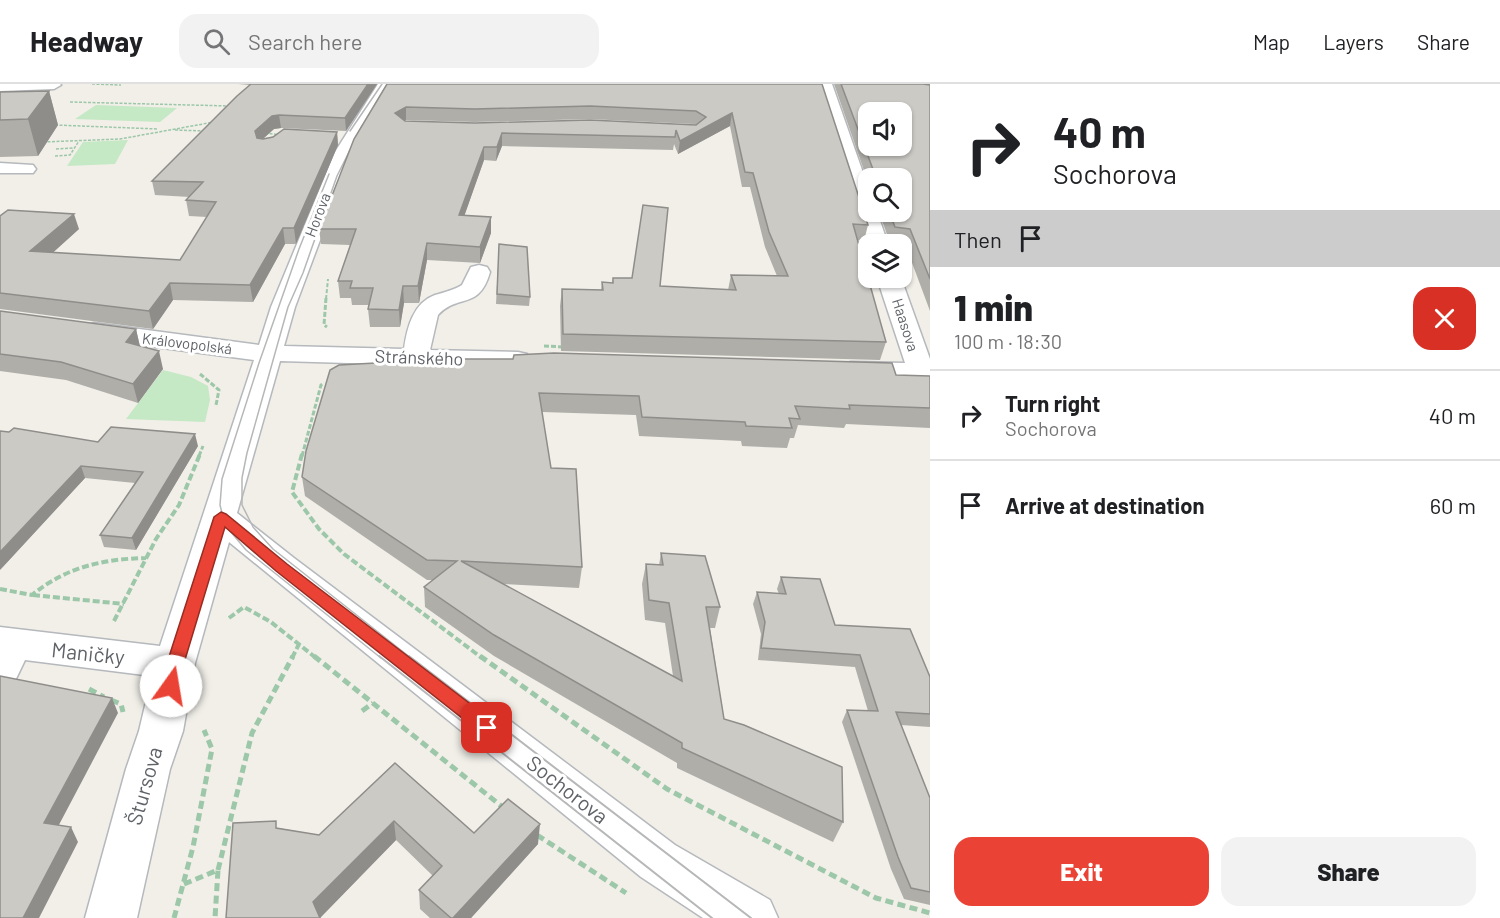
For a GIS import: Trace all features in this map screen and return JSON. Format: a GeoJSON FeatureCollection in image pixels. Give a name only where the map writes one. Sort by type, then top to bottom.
{"type":"FeatureCollection","features":[{"type":"Feature","properties":{"kind":"street","name":"Horova"},"geometry":{"type":"LineString","coordinates":[[221,517],[283,307],[333,176],[355,131],[385,84]]}},
{"type":"Feature","properties":{"kind":"street"},"geometry":{"type":"LineString","coordinates":[[825,84],[875,234]]}},
{"type":"Feature","properties":{"kind":"street"},"geometry":{"type":"LineString","coordinates":[[0,87],[54,85]]}},
{"type":"Feature","properties":{"kind":"street"},"geometry":{"type":"LineString","coordinates":[[281,135],[355,131],[382,126]]}},
{"type":"Feature","properties":{"kind":"street"},"geometry":{"type":"LineString","coordinates":[[0,168],[27,169]]}},
{"type":"Feature","properties":{"kind":"street"},"geometry":{"type":"LineString","coordinates":[[416,357],[422,322],[428,311],[436,303],[469,293],[477,285],[479,272]]}},
{"type":"Feature","properties":{"kind":"street","name":"Haasova"},"geometry":{"type":"LineString","coordinates":[[893,288],[925,372]]}},
{"type":"Feature","properties":{"kind":"street","name":"Královopolská"},"geometry":{"type":"LineString","coordinates":[[66,328],[268,353]]}},
{"type":"Feature","properties":{"kind":"street","name":"Stránského"},"geometry":{"type":"LineString","coordinates":[[268,353],[416,357],[541,353]]}},
{"type":"Feature","properties":{"kind":"street"},"geometry":{"type":"LineString","coordinates":[[827,369],[925,372]]}},
{"type":"Feature","properties":{"kind":"street","name":"Štursova"},"geometry":{"type":"LineString","coordinates":[[111,918],[148,770],[162,731],[175,663],[221,517]]}},
{"type":"Feature","properties":{"kind":"street","name":"Sochorova"},"geometry":{"type":"LineString","coordinates":[[221,517],[281,567],[658,861],[752,918]]}},
{"type":"Feature","properties":{"kind":"street","name":"Maničky"},"geometry":{"type":"LineString","coordinates":[[4,653],[95,654],[175,663]]}},
{"type":"Feature","properties":{"kind":"path"},"geometry":{"type":"LineString","coordinates":[[92,84],[121,85]]}},
{"type":"Feature","properties":{"kind":"path"},"geometry":{"type":"LineString","coordinates":[[99,102],[240,107]]}},
{"type":"Feature","properties":{"kind":"path"},"geometry":{"type":"LineString","coordinates":[[34,142],[120,139],[222,120]]}},
{"type":"Feature","properties":{"kind":"path"},"geometry":{"type":"LineString","coordinates":[[49,125],[212,131]]}},
{"type":"Feature","properties":{"kind":"path"},"geometry":{"type":"LineString","coordinates":[[260,133],[281,135]]}},
{"type":"Feature","properties":{"kind":"path"},"geometry":{"type":"LineString","coordinates":[[55,156],[70,156],[80,141]]}},
{"type":"Feature","properties":{"kind":"path"},"geometry":{"type":"LineString","coordinates":[[56,149],[75,148]]}},
{"type":"Feature","properties":{"kind":"path"},"geometry":{"type":"LineString","coordinates":[[541,353],[573,347]]}},
{"type":"Feature","properties":{"kind":"path"},"geometry":{"type":"LineString","coordinates":[[199,373],[219,390],[216,409]]}},
{"type":"Feature","properties":{"kind":"path"},"geometry":{"type":"LineString","coordinates":[[329,379],[321,385],[292,492],[319,530],[344,554],[461,643],[667,789],[876,897],[930,913]]}},
{"type":"Feature","properties":{"kind":"path"},"geometry":{"type":"LineString","coordinates":[[123,715],[121,704],[81,684],[146,558],[179,505],[205,441]]}},
{"type":"Feature","properties":{"kind":"path"},"geometry":{"type":"LineString","coordinates":[[32,595],[45,582],[82,566],[117,558],[146,558]]}},
{"type":"Feature","properties":{"kind":"path"},"geometry":{"type":"LineString","coordinates":[[0,589],[32,595],[124,604]]}},
{"type":"Feature","properties":{"kind":"path"},"geometry":{"type":"LineString","coordinates":[[227,623],[230,617],[244,607],[271,622],[510,813]]}},
{"type":"Feature","properties":{"kind":"path"},"geometry":{"type":"LineString","coordinates":[[215,918],[218,870],[252,733],[299,644]]}},
{"type":"Feature","properties":{"kind":"path"},"geometry":{"type":"LineString","coordinates":[[362,711],[373,703]]}},
{"type":"Feature","properties":{"kind":"path"},"geometry":{"type":"LineString","coordinates":[[174,918],[212,749],[203,727]]}},
{"type":"Feature","properties":{"kind":"path"},"geometry":{"type":"LineString","coordinates":[[528,828],[630,895]]}},
{"type":"Feature","properties":{"kind":"path"},"geometry":{"type":"LineString","coordinates":[[183,884],[218,870]]}},
{"type":"Feature","properties":{"kind":"green space"},"geometry":{"type":"Polygon","coordinates":[[[96,105],[177,108],[160,122],[75,119],[96,105]]]}},
{"type":"Feature","properties":{"kind":"green space"},"geometry":{"type":"Polygon","coordinates":[[[128,140],[115,164],[67,166],[83,142],[128,140]]]}},
{"type":"Feature","properties":{"kind":"green space"},"geometry":{"type":"Polygon","coordinates":[[[163,370],[191,377],[208,386],[210,400],[205,422],[126,419],[163,370]]]}},
{"type":"Feature","properties":{"kind":"building"},"geometry":{"type":"Polygon","coordinates":[[[251,84],[368,84],[345,118],[272,116],[255,131],[257,138],[263,139],[273,137],[284,129],[337,132],[294,228],[283,228],[250,285],[170,283],[149,311],[0,293],[0,216],[8,210],[74,214],[30,251],[180,260],[216,202],[186,200],[203,182],[152,181],[251,84]]]}},
{"type":"Feature","properties":{"kind":"building"},"geometry":{"type":"Polygon","coordinates":[[[387,84],[822,84],[858,194],[858,222],[867,222],[868,225],[853,224],[858,242],[858,288],[871,288],[886,342],[563,334],[562,289],[603,290],[602,282],[613,283],[613,278],[632,278],[643,205],[668,208],[660,286],[736,290],[731,275],[788,276],[769,232],[753,173],[745,172],[732,113],[680,141],[676,130],[675,137],[502,133],[497,147],[484,147],[459,215],[491,217],[480,247],[427,243],[418,286],[403,286],[399,310],[368,309],[373,288],[350,288],[352,281],[338,281],[356,229],[319,229],[354,139],[387,84]],[[590,106],[475,109],[406,107],[395,113],[405,121],[475,123],[590,120],[696,125],[706,117],[696,111],[590,106]]]}},
{"type":"Feature","properties":{"kind":"building"},"geometry":{"type":"Polygon","coordinates":[[[841,84],[930,85],[930,279],[910,229],[895,227],[893,222],[912,222],[912,168],[872,168],[868,156],[912,156],[912,102],[858,102],[858,129],[841,84]]]}},
{"type":"Feature","properties":{"kind":"building"},"geometry":{"type":"Polygon","coordinates":[[[49,91],[28,119],[0,120],[0,92],[49,91]]]}},
{"type":"Feature","properties":{"kind":"building"},"geometry":{"type":"Polygon","coordinates":[[[499,244],[527,247],[530,297],[497,294],[499,244]]]}},
{"type":"Feature","properties":{"kind":"building"},"geometry":{"type":"Polygon","coordinates":[[[0,311],[136,329],[126,342],[159,351],[133,384],[61,362],[0,354],[0,311]]]}},
{"type":"Feature","properties":{"kind":"building"},"geometry":{"type":"Polygon","coordinates":[[[554,353],[892,363],[896,375],[930,376],[930,408],[849,405],[850,409],[795,406],[800,419],[789,418],[792,428],[746,426],[745,422],[642,417],[639,396],[539,393],[551,468],[576,469],[582,567],[461,561],[682,681],[669,603],[649,600],[646,564],[663,565],[661,553],[705,556],[720,607],[706,607],[724,719],[744,725],[842,767],[843,822],[682,748],[682,743],[494,635],[424,587],[457,561],[427,560],[302,477],[306,451],[330,370],[339,365],[449,359],[513,359],[514,355],[554,353]]]}},
{"type":"Feature","properties":{"kind":"building"},"geometry":{"type":"Polygon","coordinates":[[[111,427],[195,434],[132,538],[100,535],[143,472],[81,466],[0,552],[0,431],[9,432],[14,428],[98,442],[111,427]]]}},
{"type":"Feature","properties":{"kind":"building"},"geometry":{"type":"Polygon","coordinates":[[[781,577],[820,579],[835,625],[910,629],[930,677],[930,714],[896,712],[930,798],[930,892],[911,888],[847,710],[878,711],[860,655],[761,648],[765,622],[757,592],[786,594],[781,577]]]}},
{"type":"Feature","properties":{"kind":"building"},"geometry":{"type":"Polygon","coordinates":[[[0,676],[112,698],[44,823],[71,827],[23,918],[0,918],[0,676]]]}},
{"type":"Feature","properties":{"kind":"building"},"geometry":{"type":"Polygon","coordinates":[[[395,763],[474,833],[508,799],[540,824],[453,918],[419,890],[442,866],[394,821],[313,902],[320,918],[226,918],[233,823],[276,821],[276,828],[319,835],[395,763]]]}},
{"type":"Feature","properties":{"kind":"tram line"},"geometry":{"type":"LineString","coordinates":[[350,131],[382,84]]}},
{"type":"Feature","properties":{"kind":"tram line"},"geometry":{"type":"LineString","coordinates":[[362,126],[337,176],[303,273],[288,307],[247,453],[242,478],[242,505],[253,527],[273,549],[411,658]]}},
{"type":"Feature","properties":{"kind":"tram line"},"geometry":{"type":"LineString","coordinates":[[329,174],[299,249],[259,363],[222,479],[220,505],[225,525],[246,550],[381,658]]}},
{"type":"Feature","properties":{"kind":"tram line"},"geometry":{"type":"LineString","coordinates":[[379,656],[712,918]]}},
{"type":"Feature","properties":{"kind":"tram line"},"geometry":{"type":"LineString","coordinates":[[409,656],[751,918]]}},
{"type":"Feature","properties":{"kind":"route"},"geometry":{"type":"LineString","coordinates":[[171,686],[175,663],[221,517],[281,567],[487,728]]}}]}
